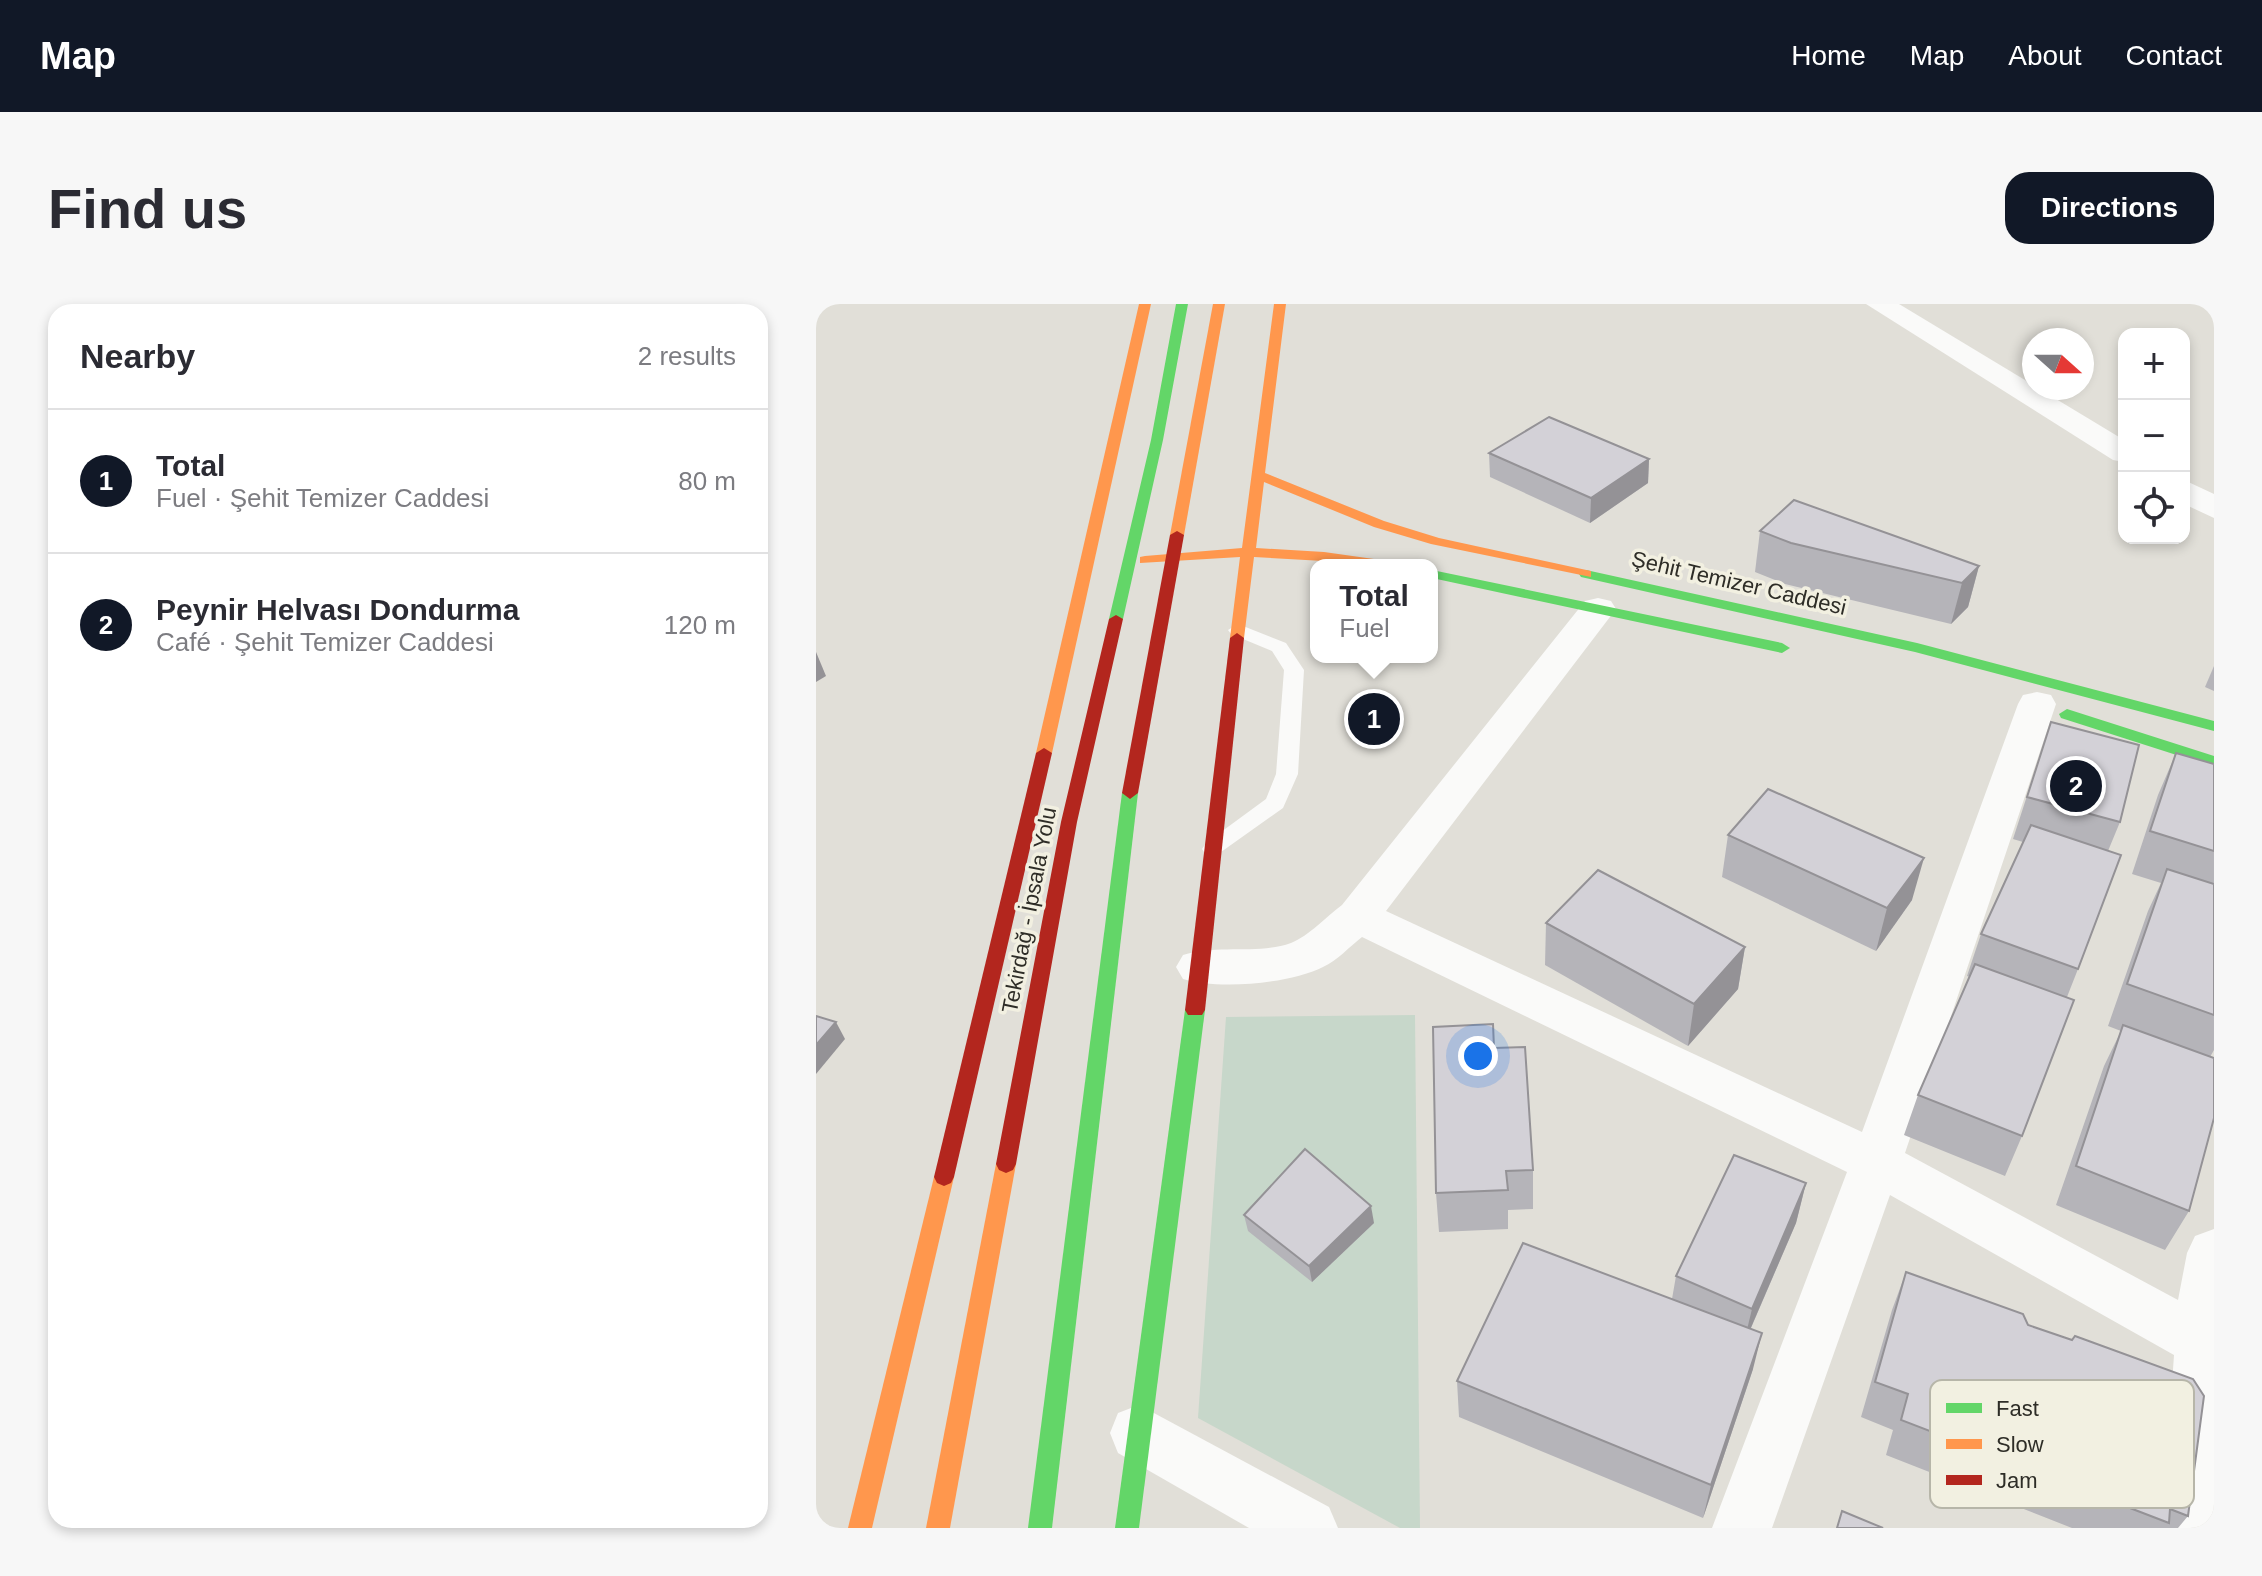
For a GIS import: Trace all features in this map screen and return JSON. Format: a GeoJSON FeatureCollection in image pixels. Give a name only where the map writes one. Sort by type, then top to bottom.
{"type":"FeatureCollection","features":[{"type":"Feature","properties":{"kind":"main road"},"geometry":{"type":"LineString","coordinates":[[860,1528],[1083,592],[1088,548],[1123,471],[1145,304]]}},
{"type":"Feature","properties":{"kind":"main road","name":"Tekirdağ - İpsala Yolu"},"geometry":{"type":"LineString","coordinates":[[938,1528],[1069,822],[1157,440],[1182,304]]}},
{"type":"Feature","properties":{"kind":"main road"},"geometry":{"type":"LineString","coordinates":[[1040,1528],[1125,818],[1219,304]]}},
{"type":"Feature","properties":{"kind":"main road"},"geometry":{"type":"LineString","coordinates":[[1127,1528],[1187,1086],[1238,630],[1280,304]]}},
{"type":"Feature","properties":{"kind":"main road"},"geometry":{"type":"LineString","coordinates":[[1123,471],[1156,462],[1204,462]]}},
{"type":"Feature","properties":{"kind":"main road","name":"Şehit Temizer Caddesi"},"geometry":{"type":"LineString","coordinates":[[1239,466],[1379,524],[1436,541],[1917,648],[2214,726]]}},
{"type":"Feature","properties":{"kind":"main road"},"geometry":{"type":"LineString","coordinates":[[1088,548],[1119,558],[1151,560],[1248,552],[1345,559]]}},
{"type":"Feature","properties":{"kind":"main road"},"geometry":{"type":"LineString","coordinates":[[1438,575],[1793,651]]}},
{"type":"Feature","properties":{"kind":"main road"},"geometry":{"type":"LineString","coordinates":[[2029,702],[2214,762]]}},
{"type":"Feature","properties":{"kind":"street"},"geometry":{"type":"LineString","coordinates":[[1880,304],[2118,449]]}},
{"type":"Feature","properties":{"kind":"street"},"geometry":{"type":"LineString","coordinates":[[2190,494],[2214,508]]}},
{"type":"Feature","properties":{"kind":"street"},"geometry":{"type":"LineString","coordinates":[[1199,967],[1274,964],[1308,955],[1358,916],[1598,609]]}},
{"type":"Feature","properties":{"kind":"street"},"geometry":{"type":"LineString","coordinates":[[1742,1528],[1876,1162],[2029,702]]}},
{"type":"Feature","properties":{"kind":"street"},"geometry":{"type":"LineString","coordinates":[[1358,916],[1876,1162],[2209,1345]]}},
{"type":"Feature","properties":{"kind":"street"},"geometry":{"type":"LineString","coordinates":[[2194,1506],[2209,1345],[2205,1299],[2214,1253]]}},
{"type":"Feature","properties":{"kind":"street"},"geometry":{"type":"LineString","coordinates":[[1139,1433],[1277,1519]]}},
{"type":"Feature","properties":{"kind":"street"},"geometry":{"type":"LineString","coordinates":[[2192,1528],[2194,1508]]}},
{"type":"Feature","properties":{"kind":"lane"},"geometry":{"type":"LineString","coordinates":[[1214,849],[1275,803],[1287,774],[1294,670],[1279,647],[1238,630]]}},
{"type":"Feature","properties":{"kind":"green space"},"geometry":{"type":"Polygon","coordinates":[[[1415,1015],[1420,1528],[1400,1528],[1198,1418],[1226,1017],[1415,1015]]]}},
{"type":"Feature","properties":{"kind":"building"},"geometry":{"type":"Polygon","coordinates":[[[1549,417],[1649,459],[1591,498],[1489,453],[1549,417]]]}},
{"type":"Feature","properties":{"kind":"building"},"geometry":{"type":"Polygon","coordinates":[[[1794,500],[1979,566],[1962,583],[1791,543],[1760,531],[1794,500]]]}},
{"type":"Feature","properties":{"kind":"building"},"geometry":{"type":"Polygon","coordinates":[[[2051,722],[2139,745],[2120,822],[2027,797],[2051,722]]]}},
{"type":"Feature","properties":{"kind":"building"},"geometry":{"type":"Polygon","coordinates":[[[2176,753],[2214,764],[2214,851],[2150,831],[2176,753]]]}},
{"type":"Feature","properties":{"kind":"building"},"geometry":{"type":"Polygon","coordinates":[[[1768,789],[1924,858],[1887,908],[1728,835],[1768,789]]]}},
{"type":"Feature","properties":{"kind":"building"},"geometry":{"type":"Polygon","coordinates":[[[2031,825],[2121,855],[2078,969],[1981,934],[2031,825]]]}},
{"type":"Feature","properties":{"kind":"building"},"geometry":{"type":"Polygon","coordinates":[[[2167,869],[2214,884],[2214,1015],[2127,984],[2167,869]]]}},
{"type":"Feature","properties":{"kind":"building"},"geometry":{"type":"Polygon","coordinates":[[[1598,870],[1745,947],[1694,1004],[1546,923],[1598,870]]]}},
{"type":"Feature","properties":{"kind":"building"},"geometry":{"type":"Polygon","coordinates":[[[1975,964],[2074,1000],[2022,1136],[1918,1095],[1975,964]]]}},
{"type":"Feature","properties":{"kind":"building"},"geometry":{"type":"Polygon","coordinates":[[[816,1016],[836,1022],[816,1045],[816,1016]]]}},
{"type":"Feature","properties":{"kind":"building"},"geometry":{"type":"Polygon","coordinates":[[[1493,1024],[1494,1048],[1525,1047],[1533,1170],[1506,1171],[1508,1190],[1436,1193],[1433,1027],[1493,1024]]]}},
{"type":"Feature","properties":{"kind":"building"},"geometry":{"type":"Polygon","coordinates":[[[2123,1025],[2214,1058],[2214,1118],[2189,1211],[2076,1166],[2123,1025]]]}},
{"type":"Feature","properties":{"kind":"building"},"geometry":{"type":"Polygon","coordinates":[[[1305,1149],[1371,1206],[1309,1266],[1244,1215],[1305,1149]]]}},
{"type":"Feature","properties":{"kind":"building"},"geometry":{"type":"Polygon","coordinates":[[[1734,1155],[1806,1183],[1752,1309],[1676,1276],[1734,1155]]]}},
{"type":"Feature","properties":{"kind":"building"},"geometry":{"type":"Polygon","coordinates":[[[1523,1243],[1762,1333],[1711,1485],[1457,1381],[1523,1243]]]}},
{"type":"Feature","properties":{"kind":"building"},"geometry":{"type":"Polygon","coordinates":[[[1906,1272],[2023,1314],[2028,1325],[2072,1340],[2075,1336],[2194,1380],[1930,1380],[1930,1431],[1901,1420],[1908,1394],[1875,1382],[1906,1272]]]}},
{"type":"Feature","properties":{"kind":"building"},"geometry":{"type":"Polygon","coordinates":[[[2194,1381],[2204,1396],[2194,1471],[2194,1381]]]}},
{"type":"Feature","properties":{"kind":"building"},"geometry":{"type":"Polygon","coordinates":[[[2130,1508],[2189,1508],[2188,1516],[2170,1509],[2169,1523],[2130,1508]]]}},
{"type":"Feature","properties":{"kind":"building"},"geometry":{"type":"Polygon","coordinates":[[[1842,1511],[1883,1528],[1837,1528],[1842,1511]]]}},
{"type":"Feature","properties":{"kind":"traffic: fast"},"geometry":{"type":"LineString","coordinates":[[1116,619],[1157,440],[1182,304]]}},
{"type":"Feature","properties":{"kind":"traffic: fast"},"geometry":{"type":"LineString","coordinates":[[1586,574],[1917,648],[2214,726]]}},
{"type":"Feature","properties":{"kind":"traffic: fast"},"geometry":{"type":"LineString","coordinates":[[1438,575],[1782,648]]}},
{"type":"Feature","properties":{"kind":"traffic: fast"},"geometry":{"type":"LineString","coordinates":[[2067,714],[2214,762]]}},
{"type":"Feature","properties":{"kind":"traffic: fast"},"geometry":{"type":"LineString","coordinates":[[1040,1528],[1130,793]]}},
{"type":"Feature","properties":{"kind":"traffic: fast"},"geometry":{"type":"LineString","coordinates":[[1127,1528],[1195,1010]]}},
{"type":"Feature","properties":{"kind":"traffic: slow"},"geometry":{"type":"LineString","coordinates":[[1044,753],[1145,304]]}},
{"type":"Feature","properties":{"kind":"traffic: slow"},"geometry":{"type":"LineString","coordinates":[[1177,535],[1219,304]]}},
{"type":"Feature","properties":{"kind":"traffic: slow"},"geometry":{"type":"LineString","coordinates":[[1237,638],[1280,304]]}},
{"type":"Feature","properties":{"kind":"traffic: slow"},"geometry":{"type":"LineString","coordinates":[[1259,475],[1379,524],[1436,541],[1586,574]]}},
{"type":"Feature","properties":{"kind":"traffic: slow"},"geometry":{"type":"LineString","coordinates":[[1248,552],[1345,559]]}},
{"type":"Feature","properties":{"kind":"traffic: slow"},"geometry":{"type":"LineString","coordinates":[[1145,560],[1248,552]]}},
{"type":"Feature","properties":{"kind":"traffic: slow"},"geometry":{"type":"LineString","coordinates":[[938,1528],[1006,1164]]}},
{"type":"Feature","properties":{"kind":"traffic: slow"},"geometry":{"type":"LineString","coordinates":[[860,1528],[944,1177]]}},
{"type":"Feature","properties":{"kind":"traffic: jam"},"geometry":{"type":"LineString","coordinates":[[1130,793],[1177,535]]}},
{"type":"Feature","properties":{"kind":"traffic: jam"},"geometry":{"type":"LineString","coordinates":[[1006,1164],[1069,822],[1116,619]]}},
{"type":"Feature","properties":{"kind":"traffic: jam"},"geometry":{"type":"LineString","coordinates":[[1195,1010],[1237,638]]}},
{"type":"Feature","properties":{"kind":"traffic: jam"},"geometry":{"type":"LineString","coordinates":[[944,1177],[1044,753]]}},
{"type":"Feature","properties":{"kind":"place","name":"Total"},"geometry":{"type":"Point","coordinates":[1374,719]}},
{"type":"Feature","properties":{"kind":"place","name":"Peynir Helvası Dondurma"},"geometry":{"type":"Point","coordinates":[2076,786]}}]}
